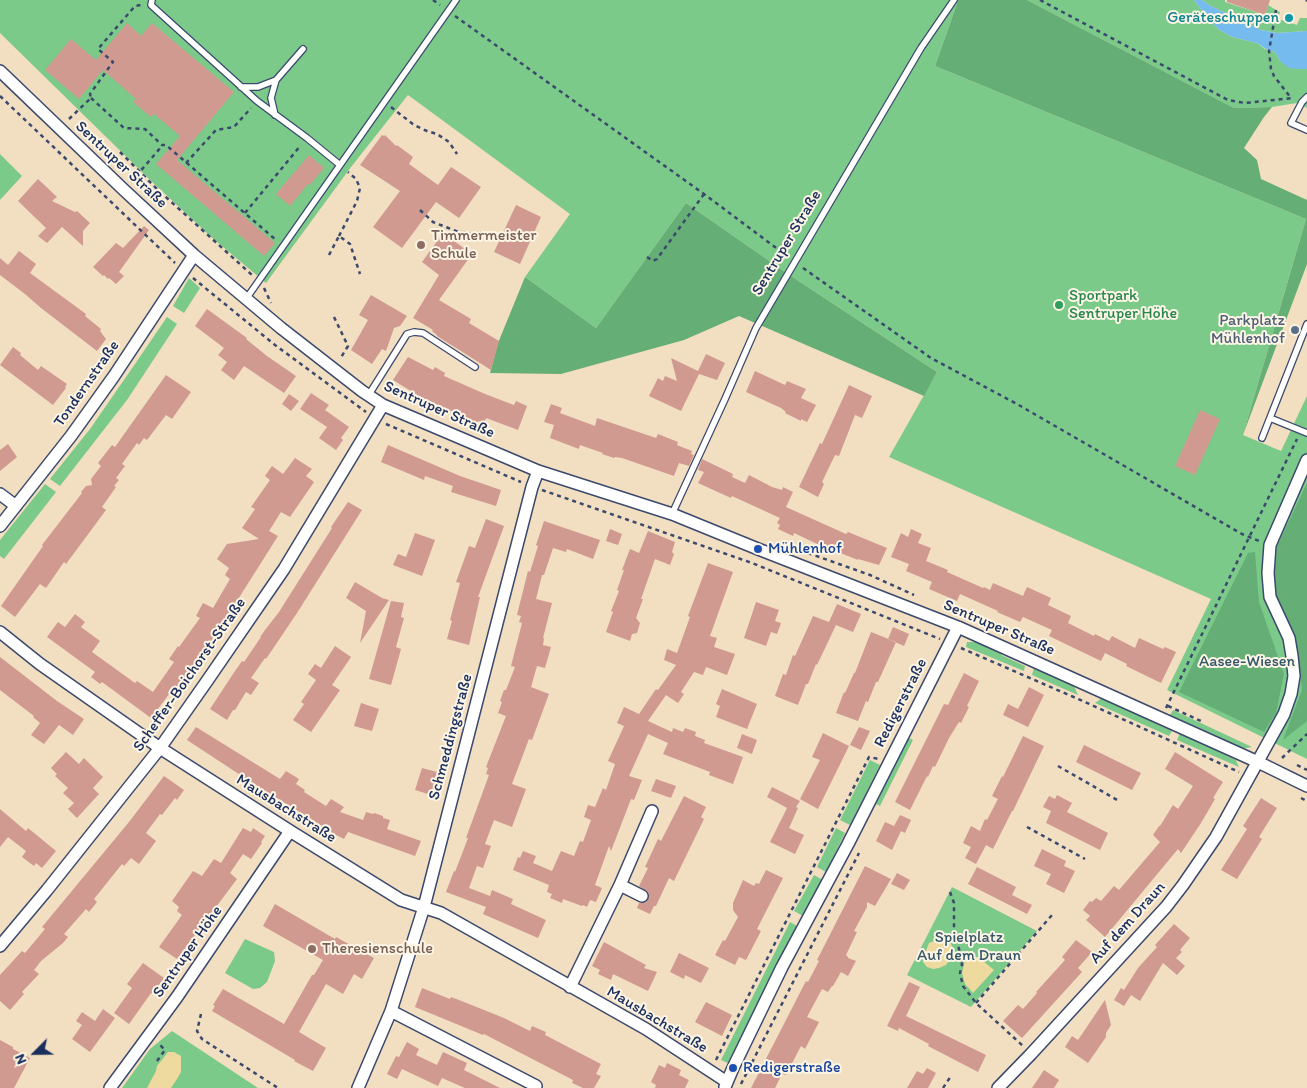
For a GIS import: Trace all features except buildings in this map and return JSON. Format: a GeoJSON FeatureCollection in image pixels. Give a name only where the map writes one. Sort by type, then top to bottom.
{"type":"FeatureCollection","features":[{"type":"Feature","properties":{"kind":"street","name":"Sentruper Straße"},"geometry":{"type":"LineString","coordinates":[[0,71],[60,130],[194,255],[289,334],[368,396],[383,405],[538,471],[672,514],[958,627],[1258,762],[1307,786]]}},
{"type":"Feature","properties":{"kind":"street","name":"Tondernstraße"},"geometry":{"type":"LineString","coordinates":[[0,526],[114,376],[194,255]]}},
{"type":"Feature","properties":{"kind":"street","name":"Scheffer-Boichorst-Straße"},"geometry":{"type":"LineString","coordinates":[[0,946],[160,748],[284,569],[383,405]]}},
{"type":"Feature","properties":{"kind":"street","name":"Auf dem Draun"},"geometry":{"type":"LineString","coordinates":[[998,1088],[1166,907],[1183,885],[1216,837],[1284,714],[1291,694],[1294,676],[1288,638],[1270,597],[1268,573],[1270,546],[1307,460]]}},
{"type":"Feature","properties":{"kind":"street","name":"Schmeddingstraße"},"geometry":{"type":"LineString","coordinates":[[358,1088],[390,1011],[424,907],[532,487],[538,471]]}},
{"type":"Feature","properties":{"kind":"street"},"geometry":{"type":"LineString","coordinates":[[0,494],[16,506]]}},
{"type":"Feature","properties":{"kind":"street","name":"Redigerstraße"},"geometry":{"type":"LineString","coordinates":[[726,1085],[782,967],[848,844],[958,627]]}},
{"type":"Feature","properties":{"kind":"street","name":"Mausbachstraße"},"geometry":{"type":"LineString","coordinates":[[0,632],[40,664],[160,748],[290,831],[401,900],[441,913],[646,1029],[726,1085]]}},
{"type":"Feature","properties":{"kind":"street"},"geometry":{"type":"LineString","coordinates":[[570,986],[620,884],[652,811]]}},
{"type":"Feature","properties":{"kind":"street","name":"Sentruper Höhe"},"geometry":{"type":"LineString","coordinates":[[110,1088],[182,990],[290,831]]}},
{"type":"Feature","properties":{"kind":"street"},"geometry":{"type":"LineString","coordinates":[[620,884],[642,896]]}},
{"type":"Feature","properties":{"kind":"street"},"geometry":{"type":"LineString","coordinates":[[390,1011],[536,1086]]}},
{"type":"Feature","properties":{"kind":"lane"},"geometry":{"type":"LineString","coordinates":[[246,299],[456,0]]}},
{"type":"Feature","properties":{"kind":"lane","name":"Sentruper Straße"},"geometry":{"type":"LineString","coordinates":[[672,514],[756,328],[921,48],[954,0]]}},
{"type":"Feature","properties":{"kind":"lane"},"geometry":{"type":"LineString","coordinates":[[151,2],[257,102],[307,138],[340,165]]}},
{"type":"Feature","properties":{"kind":"lane"},"geometry":{"type":"LineString","coordinates":[[275,115],[271,98],[276,80],[303,48]]}},
{"type":"Feature","properties":{"kind":"lane"},"geometry":{"type":"LineString","coordinates":[[241,87],[258,87],[276,80]]}},
{"type":"Feature","properties":{"kind":"lane"},"geometry":{"type":"LineString","coordinates":[[1307,97],[1302,102],[1291,123],[1307,130]]}},
{"type":"Feature","properties":{"kind":"lane"},"geometry":{"type":"LineString","coordinates":[[1262,438],[1307,324]]}},
{"type":"Feature","properties":{"kind":"lane"},"geometry":{"type":"LineString","coordinates":[[368,396],[407,334],[414,332],[423,333],[475,367]]}},
{"type":"Feature","properties":{"kind":"lane"},"geometry":{"type":"LineString","coordinates":[[1270,418],[1304,432]]}},
{"type":"Feature","properties":{"kind":"path"},"geometry":{"type":"LineString","coordinates":[[1040,0],[1228,100],[1245,103],[1291,98],[1302,102]]}},
{"type":"Feature","properties":{"kind":"path"},"geometry":{"type":"LineString","coordinates":[[60,130],[91,98],[90,94],[113,62],[98,48],[135,6],[151,2]]}},
{"type":"Feature","properties":{"kind":"path"},"geometry":{"type":"LineString","coordinates":[[1276,10],[1269,51],[1271,69],[1274,76],[1291,98]]}},
{"type":"Feature","properties":{"kind":"path"},"geometry":{"type":"LineString","coordinates":[[448,11],[704,194],[811,274],[931,358],[1017,404],[1250,537]]}},
{"type":"Feature","properties":{"kind":"path"},"geometry":{"type":"LineString","coordinates":[[91,98],[124,128],[145,129],[162,145],[166,145],[283,246]]}},
{"type":"Feature","properties":{"kind":"path"},"geometry":{"type":"LineString","coordinates":[[385,101],[414,125],[437,134],[449,142],[457,154]]}},
{"type":"Feature","properties":{"kind":"path"},"geometry":{"type":"LineString","coordinates":[[186,163],[216,130],[234,127],[257,102]]}},
{"type":"Feature","properties":{"kind":"path"},"geometry":{"type":"LineString","coordinates":[[245,213],[307,138]]}},
{"type":"Feature","properties":{"kind":"path"},"geometry":{"type":"LineString","coordinates":[[124,190],[162,145]]}},
{"type":"Feature","properties":{"kind":"path"},"geometry":{"type":"LineString","coordinates":[[120,152],[264,286],[274,310]]}},
{"type":"Feature","properties":{"kind":"path"},"geometry":{"type":"LineString","coordinates":[[330,255],[357,201],[360,188],[356,179],[340,165]]}},
{"type":"Feature","properties":{"kind":"path"},"geometry":{"type":"LineString","coordinates":[[647,257],[653,261],[657,259],[704,194]]}},
{"type":"Feature","properties":{"kind":"path"},"geometry":{"type":"LineString","coordinates":[[420,210],[433,222],[456,232],[471,234],[483,232],[500,239]]}},
{"type":"Feature","properties":{"kind":"path"},"geometry":{"type":"LineString","coordinates":[[339,236],[350,244],[360,274]]}},
{"type":"Feature","properties":{"kind":"path"},"geometry":{"type":"LineString","coordinates":[[334,317],[348,346],[337,364]]}},
{"type":"Feature","properties":{"kind":"path"},"geometry":{"type":"LineString","coordinates":[[1158,705],[1167,707],[1250,537],[1304,432]]}},
{"type":"Feature","properties":{"kind":"path"},"geometry":{"type":"LineString","coordinates":[[806,553],[870,575],[922,598]]}},
{"type":"Feature","properties":{"kind":"path"},"geometry":{"type":"LineString","coordinates":[[1282,758],[1307,734]]}},
{"type":"Feature","properties":{"kind":"path"},"geometry":{"type":"LineString","coordinates":[[710,1072],[868,757],[881,760]]}},
{"type":"Feature","properties":{"kind":"path"},"geometry":{"type":"LineString","coordinates":[[1058,766],[1120,801]]}},
{"type":"Feature","properties":{"kind":"path"},"geometry":{"type":"LineString","coordinates":[[1027,828],[1085,859]]}},
{"type":"Feature","properties":{"kind":"path"},"geometry":{"type":"LineString","coordinates":[[950,892],[954,903],[954,928],[962,956],[960,973],[963,986],[976,1003],[1031,1054]]}},
{"type":"Feature","properties":{"kind":"path"},"geometry":{"type":"LineString","coordinates":[[976,1003],[1052,915]]}},
{"type":"Feature","properties":{"kind":"path"},"geometry":{"type":"LineString","coordinates":[[201,1014],[198,1030],[202,1039],[278,1088]]}},
{"type":"Feature","properties":{"kind":"path"},"geometry":{"type":"LineString","coordinates":[[149,1036],[165,1050],[157,1061]]}},
{"type":"Feature","properties":{"kind":"path"},"geometry":{"type":"LineString","coordinates":[[944,1088],[951,1076]]}},
{"type":"Feature","properties":{"kind":"green space","name":"Sportpark Sentruper Höhe"},"geometry":{"type":"Polygon","coordinates":[[[0,0],[957,0],[935,66],[1306,219],[1243,435],[1281,451],[1307,396],[1307,759],[1167,690],[1211,599],[889,457],[937,372],[788,274],[686,203],[596,328],[525,277],[570,214],[408,95],[351,167],[266,283],[210,236],[148,178],[0,33],[0,0]]]}},
{"type":"Feature","properties":{"kind":"green space"},"geometry":{"type":"Polygon","coordinates":[[[957,0],[1027,0],[1234,108],[1272,107],[1244,148],[1257,160],[1261,179],[1307,200],[1307,264],[1243,435],[1306,219],[935,66],[957,0]]]}},
{"type":"Feature","properties":{"kind":"green space"},"geometry":{"type":"Polygon","coordinates":[[[1027,0],[1194,0],[1218,29],[1232,37],[1257,43],[1265,49],[1275,52],[1280,61],[1300,69],[1307,69],[1307,108],[1297,103],[1272,107],[1234,108],[1027,0]]]}},
{"type":"Feature","properties":{"kind":"green space"},"geometry":{"type":"Polygon","coordinates":[[[1202,0],[1225,0],[1225,2],[1265,15],[1268,5],[1280,12],[1278,19],[1297,25],[1300,18],[1307,18],[1307,31],[1277,33],[1261,30],[1202,0]]]}},
{"type":"Feature","properties":{"kind":"green space"},"geometry":{"type":"Polygon","coordinates":[[[0,154],[22,176],[0,200],[0,154]]]}},
{"type":"Feature","properties":{"kind":"green space"},"geometry":{"type":"Polygon","coordinates":[[[686,203],[788,274],[937,372],[924,396],[739,316],[684,340],[561,374],[490,373],[498,343],[525,277],[596,328],[686,203]]]}},
{"type":"Feature","properties":{"kind":"green space"},"geometry":{"type":"Polygon","coordinates":[[[189,278],[200,288],[184,313],[173,306],[189,278]]]}},
{"type":"Feature","properties":{"kind":"green space"},"geometry":{"type":"Polygon","coordinates":[[[167,317],[177,324],[127,400],[60,486],[50,479],[90,429],[167,317]]]}},
{"type":"Feature","properties":{"kind":"green space"},"geometry":{"type":"Polygon","coordinates":[[[1307,483],[1307,721],[1283,740],[1302,690],[1295,635],[1273,595],[1277,546],[1307,483]]]}},
{"type":"Feature","properties":{"kind":"green space"},"geometry":{"type":"Polygon","coordinates":[[[45,484],[56,492],[4,559],[0,556],[0,540],[45,484]]]}},
{"type":"Feature","properties":{"kind":"green space","name":"Aasee-Wiesen"},"geometry":{"type":"Polygon","coordinates":[[[1255,552],[1259,602],[1284,674],[1276,713],[1264,732],[1179,692],[1248,553],[1255,552]]]}},
{"type":"Feature","properties":{"kind":"green space"},"geometry":{"type":"Polygon","coordinates":[[[967,642],[977,642],[1002,652],[1001,655],[1025,666],[1024,671],[966,647],[967,642]]]}},
{"type":"Feature","properties":{"kind":"green space"},"geometry":{"type":"Polygon","coordinates":[[[1034,668],[1074,686],[1078,695],[1032,675],[1034,668]]]}},
{"type":"Feature","properties":{"kind":"green space"},"geometry":{"type":"Polygon","coordinates":[[[1102,698],[1172,731],[1169,736],[1095,703],[1102,698]]]}},
{"type":"Feature","properties":{"kind":"green space"},"geometry":{"type":"Polygon","coordinates":[[[1173,710],[1252,747],[1240,749],[1216,740],[1217,736],[1170,715],[1173,710]]]}},
{"type":"Feature","properties":{"kind":"green space"},"geometry":{"type":"Polygon","coordinates":[[[1180,733],[1236,760],[1239,767],[1177,740],[1180,733]]]}},
{"type":"Feature","properties":{"kind":"green space"},"geometry":{"type":"Polygon","coordinates":[[[909,738],[913,740],[880,806],[876,804],[909,738]]]}},
{"type":"Feature","properties":{"kind":"green space"},"geometry":{"type":"Polygon","coordinates":[[[870,760],[880,765],[850,825],[840,820],[870,760]]]}},
{"type":"Feature","properties":{"kind":"green space"},"geometry":{"type":"Polygon","coordinates":[[[836,828],[845,833],[826,872],[817,867],[836,828]]]}},
{"type":"Feature","properties":{"kind":"green space"},"geometry":{"type":"Polygon","coordinates":[[[814,875],[823,880],[803,916],[794,911],[814,875]]]}},
{"type":"Feature","properties":{"kind":"green space","name":"Spielplatz Auf dem Draun"},"geometry":{"type":"Polygon","coordinates":[[[952,887],[1037,931],[971,1007],[907,975],[952,887]]]}},
{"type":"Feature","properties":{"kind":"green space"},"geometry":{"type":"Polygon","coordinates":[[[790,922],[799,927],[730,1064],[721,1060],[790,922]]]}},
{"type":"Feature","properties":{"kind":"green space"},"geometry":{"type":"Polygon","coordinates":[[[245,939],[274,952],[275,961],[267,982],[260,988],[253,989],[225,973],[245,939]]]}},
{"type":"Feature","properties":{"kind":"green space"},"geometry":{"type":"Polygon","coordinates":[[[172,1031],[258,1088],[122,1088],[150,1049],[172,1031]]]}},
{"type":"Feature","properties":{"kind":"sand"},"geometry":{"type":"Polygon","coordinates":[[[939,939],[951,944],[953,948],[946,965],[933,969],[927,967],[923,959],[929,943],[939,939]]]}},
{"type":"Feature","properties":{"kind":"sand"},"geometry":{"type":"Polygon","coordinates":[[[978,957],[994,970],[973,993],[965,984],[962,973],[965,960],[978,957]]]}},
{"type":"Feature","properties":{"kind":"sand"},"geometry":{"type":"Polygon","coordinates":[[[168,1052],[174,1052],[181,1056],[181,1072],[177,1079],[171,1088],[147,1088],[157,1066],[168,1052]]]}},
{"type":"Feature","properties":{"kind":"water"},"geometry":{"type":"Polygon","coordinates":[[[1194,0],[1202,0],[1261,30],[1277,33],[1307,31],[1307,69],[1289,68],[1280,61],[1275,52],[1257,43],[1232,37],[1218,29],[1194,0]]]}},
{"type":"Feature","properties":{"kind":"place","name":"Geräteschuppen"},"geometry":{"type":"Point","coordinates":[1289,18]}},
{"type":"Feature","properties":{"kind":"place","name":"Timmermeister Schule"},"geometry":{"type":"Point","coordinates":[421,245]}},
{"type":"Feature","properties":{"kind":"place","name":"Sportpark Sentruper Höhe"},"geometry":{"type":"Point","coordinates":[1059,305]}},
{"type":"Feature","properties":{"kind":"place","name":"Parkplatz Mühlenhof"},"geometry":{"type":"Point","coordinates":[1295,330]}},
{"type":"Feature","properties":{"kind":"place","name":"Mühlenhof"},"geometry":{"type":"Point","coordinates":[758,549]}},
{"type":"Feature","properties":{"kind":"place","name":"Theresienschule"},"geometry":{"type":"Point","coordinates":[312,949]}},
{"type":"Feature","properties":{"kind":"place","name":"Redigerstraße"},"geometry":{"type":"Point","coordinates":[733,1068]}}]}
